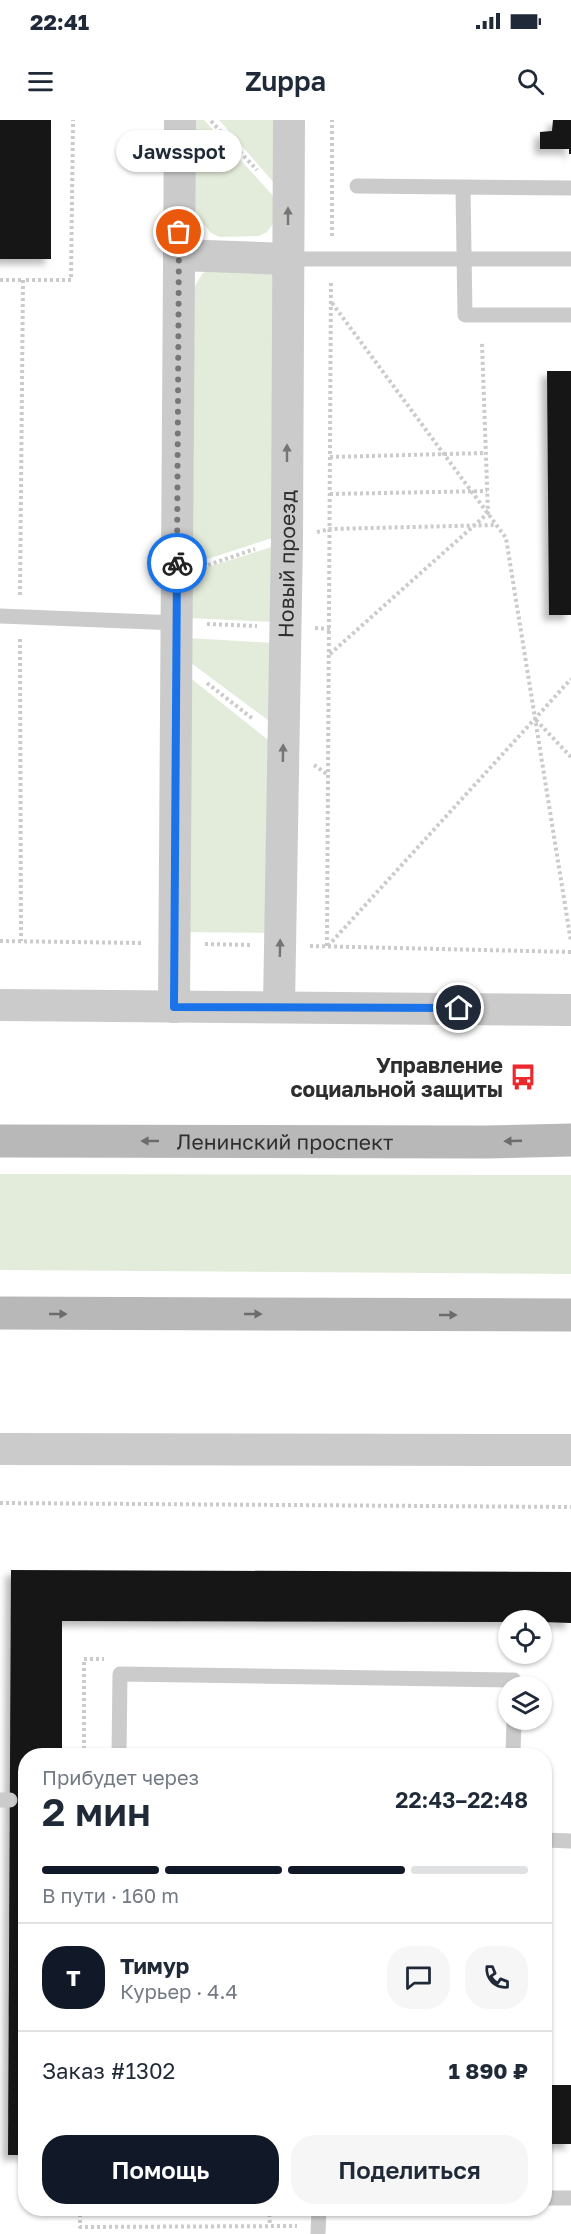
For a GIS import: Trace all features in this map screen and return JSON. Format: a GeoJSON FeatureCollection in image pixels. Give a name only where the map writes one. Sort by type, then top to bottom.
{"type":"FeatureCollection","features":[{"type":"Feature","properties":{"kind":"main road","name":"Ленинский проспект"},"geometry":{"type":"LineString","coordinates":[[0,1141],[486,1142],[571,1140]]}},
{"type":"Feature","properties":{"kind":"main road"},"geometry":{"type":"LineString","coordinates":[[0,1313],[571,1316]]}},
{"type":"Feature","properties":{"kind":"street"},"geometry":{"type":"LineString","coordinates":[[174,1007],[180,120]]}},
{"type":"Feature","properties":{"kind":"street","name":"Новый проезд"},"geometry":{"type":"LineString","coordinates":[[279,1006],[287,538],[289,120]]}},
{"type":"Feature","properties":{"kind":"street"},"geometry":{"type":"LineString","coordinates":[[179,255],[287,259]]}},
{"type":"Feature","properties":{"kind":"street"},"geometry":{"type":"LineString","coordinates":[[0,1005],[571,1010]]}},
{"type":"Feature","properties":{"kind":"street"},"geometry":{"type":"LineString","coordinates":[[0,1449],[571,1450]]}},
{"type":"Feature","properties":{"kind":"lane"},"geometry":{"type":"LineString","coordinates":[[357,186],[571,188]]}},
{"type":"Feature","properties":{"kind":"lane"},"geometry":{"type":"LineString","coordinates":[[463,188],[465,315],[571,315]]}},
{"type":"Feature","properties":{"kind":"lane"},"geometry":{"type":"LineString","coordinates":[[287,259],[571,259]]}},
{"type":"Feature","properties":{"kind":"lane"},"geometry":{"type":"LineString","coordinates":[[0,616],[177,623]]}},
{"type":"Feature","properties":{"kind":"lane"},"geometry":{"type":"LineString","coordinates":[[119,1748],[120,1674],[498,1680]]}},
{"type":"Feature","properties":{"kind":"lane"},"geometry":{"type":"LineString","coordinates":[[513,1748],[514,1730]]}},
{"type":"Feature","properties":{"kind":"lane"},"geometry":{"type":"LineString","coordinates":[[552,1840],[571,1841]]}},
{"type":"Feature","properties":{"kind":"lane"},"geometry":{"type":"LineString","coordinates":[[552,2198],[571,2198]]}},
{"type":"Feature","properties":{"kind":"path"},"geometry":{"type":"LineString","coordinates":[[0,280],[71,280],[73,120]]}},
{"type":"Feature","properties":{"kind":"path"},"geometry":{"type":"LineString","coordinates":[[332,120],[327,946],[571,679]]}},
{"type":"Feature","properties":{"kind":"path"},"geometry":{"type":"LineString","coordinates":[[21,941],[22,280]]}},
{"type":"Feature","properties":{"kind":"path"},"geometry":{"type":"LineString","coordinates":[[331,302],[506,538],[571,942]]}},
{"type":"Feature","properties":{"kind":"path"},"geometry":{"type":"LineString","coordinates":[[482,343],[488,513]]}},
{"type":"Feature","properties":{"kind":"path"},"geometry":{"type":"LineString","coordinates":[[330,458],[486,453]]}},
{"type":"Feature","properties":{"kind":"path"},"geometry":{"type":"LineString","coordinates":[[330,494],[487,491]]}},
{"type":"Feature","properties":{"kind":"path"},"geometry":{"type":"LineString","coordinates":[[330,654],[488,513]]}},
{"type":"Feature","properties":{"kind":"path"},"geometry":{"type":"LineString","coordinates":[[535,719],[571,757]]}},
{"type":"Feature","properties":{"kind":"path"},"geometry":{"type":"LineString","coordinates":[[0,1503],[571,1507]]}},
{"type":"Feature","properties":{"kind":"path"},"geometry":{"type":"LineString","coordinates":[[80,2216],[80,2228],[270,2226],[312,2230]]}},
{"type":"Feature","properties":{"kind":"path"},"geometry":{"type":"LineString","coordinates":[[269,2216],[270,2226]]}},
{"type":"Feature","properties":{"kind":"green space"},"geometry":{"type":"Polygon","coordinates":[[[190,120],[204,120],[276,199],[273,224],[267,232],[259,236],[219,237],[211,233],[193,211],[190,120]]]}},
{"type":"Feature","properties":{"kind":"green space"},"geometry":{"type":"Polygon","coordinates":[[[219,120],[275,120],[275,184],[219,120]]]}},
{"type":"Feature","properties":{"kind":"green space"},"geometry":{"type":"Polygon","coordinates":[[[264,266],[274,274],[275,537],[189,565],[193,289],[202,274],[208,270],[264,266]]]}},
{"type":"Feature","properties":{"kind":"green space"},"geometry":{"type":"Polygon","coordinates":[[[275,546],[273,622],[189,618],[189,573],[275,546]]]}},
{"type":"Feature","properties":{"kind":"green space"},"geometry":{"type":"Polygon","coordinates":[[[188,638],[274,643],[272,723],[187,660],[188,638]]]}},
{"type":"Feature","properties":{"kind":"green space"},"geometry":{"type":"Polygon","coordinates":[[[184,673],[272,743],[271,933],[184,932],[184,673]]]}},
{"type":"Feature","properties":{"kind":"green space"},"geometry":{"type":"Polygon","coordinates":[[[0,1174],[571,1175],[571,1274],[0,1270],[0,1174]]]}},
{"type":"Feature","properties":{"kind":"building"},"geometry":{"type":"Polygon","coordinates":[[[0,120],[51,120],[51,259],[0,259],[0,120]]]}},
{"type":"Feature","properties":{"kind":"building"},"geometry":{"type":"Polygon","coordinates":[[[553,120],[571,120],[571,154],[569,154],[569,149],[540,149],[540,132],[552,131],[553,120]]]}},
{"type":"Feature","properties":{"kind":"building"},"geometry":{"type":"Polygon","coordinates":[[[547,371],[571,371],[571,615],[549,615],[547,371]]]}},
{"type":"Feature","properties":{"kind":"building"},"geometry":{"type":"Polygon","coordinates":[[[11,1570],[571,1572],[571,1623],[552,1622],[552,1610],[498,1610],[498,1622],[62,1621],[62,1748],[18,1748],[18,2155],[8,2155],[11,1570]]]}},
{"type":"Feature","properties":{"kind":"building"},"geometry":{"type":"Polygon","coordinates":[[[552,2085],[571,2085],[571,2144],[552,2144],[552,2085]]]}},
{"type":"Feature","properties":{"kind":"way so far"},"geometry":{"type":"LineString","coordinates":[[177,563],[179,232]]}},
{"type":"Feature","properties":{"kind":"place","name":"Jawsspot"},"geometry":{"type":"Point","coordinates":[179,232]}},
{"type":"Feature","properties":{"kind":"place","name":"Управление социальной защиты"},"geometry":{"type":"Point","coordinates":[523,1077]}},
{"type":"Feature","properties":{"kind":"route"},"geometry":{"type":"LineString","coordinates":[[177,563],[174,1007],[459,1008]]}}]}
